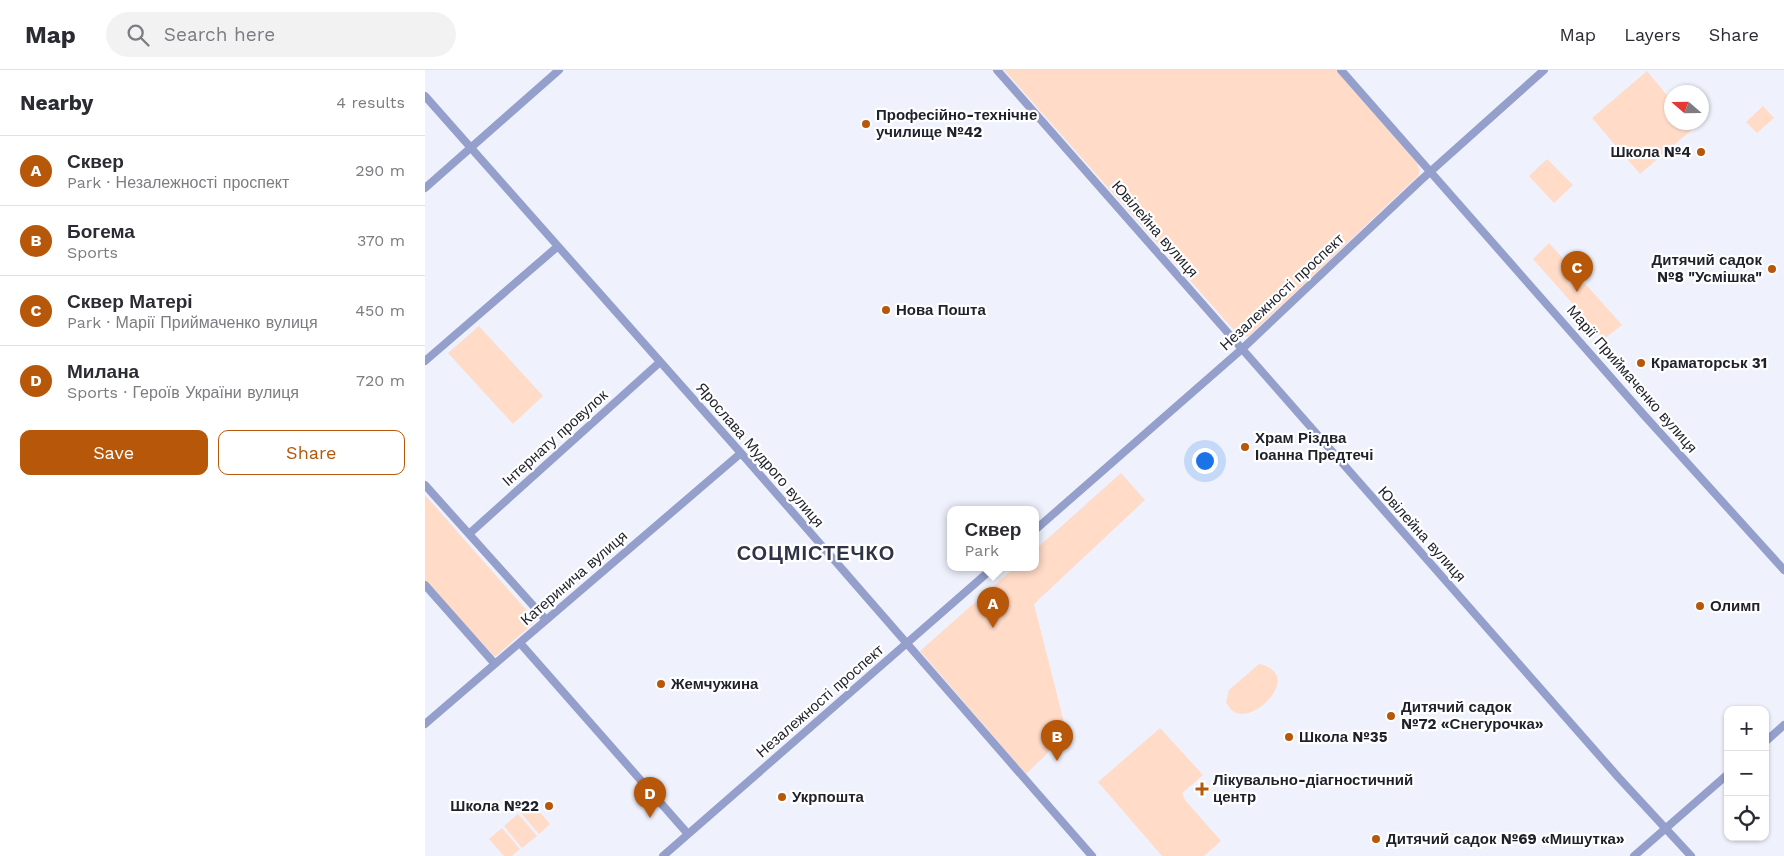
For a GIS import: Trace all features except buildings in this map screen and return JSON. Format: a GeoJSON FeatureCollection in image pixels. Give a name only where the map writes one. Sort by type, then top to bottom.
{"type":"FeatureCollection","features":[{"type":"Feature","properties":{"kind":"street"},"geometry":{"type":"LineString","coordinates":[[425,188],[559,70]]}},
{"type":"Feature","properties":{"kind":"street","name":"Ювілейна вулиця"},"geometry":{"type":"LineString","coordinates":[[997,70],[1665,829],[1691,856]]}},
{"type":"Feature","properties":{"kind":"street","name":"Марії Приймаченко вулиця"},"geometry":{"type":"LineString","coordinates":[[1341,70],[1643,414],[1784,570]]}},
{"type":"Feature","properties":{"kind":"street","name":"Незалежності проспект"},"geometry":{"type":"LineString","coordinates":[[1039,527],[1242,349],[1431,171],[1543,70]]}},
{"type":"Feature","properties":{"kind":"street","name":"Ярослава Мудрого вулиця"},"geometry":{"type":"LineString","coordinates":[[425,96],[741,453],[1092,856]]}},
{"type":"Feature","properties":{"kind":"street"},"geometry":{"type":"LineString","coordinates":[[425,361],[557,247]]}},
{"type":"Feature","properties":{"kind":"street","name":"Інтернату провулок"},"geometry":{"type":"LineString","coordinates":[[469,534],[659,362]]}},
{"type":"Feature","properties":{"kind":"street","name":"Катеринича вулиця"},"geometry":{"type":"LineString","coordinates":[[425,724],[741,453]]}},
{"type":"Feature","properties":{"kind":"street"},"geometry":{"type":"LineString","coordinates":[[425,485],[546,620]]}},
{"type":"Feature","properties":{"kind":"street","name":"Незалежності проспект"},"geometry":{"type":"LineString","coordinates":[[663,856],[989,571]]}},
{"type":"Feature","properties":{"kind":"street"},"geometry":{"type":"LineString","coordinates":[[425,585],[495,664]]}},
{"type":"Feature","properties":{"kind":"street"},"geometry":{"type":"LineString","coordinates":[[520,643],[688,834]]}},
{"type":"Feature","properties":{"kind":"street"},"geometry":{"type":"LineString","coordinates":[[1769,738],[1784,725]]}},
{"type":"Feature","properties":{"kind":"street"},"geometry":{"type":"LineString","coordinates":[[1634,856],[1724,777]]}},
{"type":"Feature","properties":{"kind":"shaded area"},"geometry":{"type":"Polygon","coordinates":[[[1004,70],[1336,70],[1417,163],[1420,170],[1418,176],[1248,337],[1233,329],[1004,70]]]}},
{"type":"Feature","properties":{"kind":"shaded area"},"geometry":{"type":"Polygon","coordinates":[[[1647,71],[1664,92],[1664,130],[1691,130],[1640,174],[1592,118],[1647,71]]]}},
{"type":"Feature","properties":{"kind":"shaded area"},"geometry":{"type":"Polygon","coordinates":[[[1763,106],[1774,118],[1757,133],[1746,122],[1763,106]]]}},
{"type":"Feature","properties":{"kind":"shaded area"},"geometry":{"type":"Polygon","coordinates":[[[1547,159],[1573,185],[1554,203],[1529,176],[1547,159]]]}},
{"type":"Feature","properties":{"kind":"shaded area"},"geometry":{"type":"Polygon","coordinates":[[[1549,243],[1622,325],[1604,339],[1533,259],[1549,243]]]}},
{"type":"Feature","properties":{"kind":"shaded area"},"geometry":{"type":"Polygon","coordinates":[[[479,326],[543,396],[513,424],[448,353],[479,326]]]}},
{"type":"Feature","properties":{"kind":"shaded area"},"geometry":{"type":"Polygon","coordinates":[[[1121,473],[1145,500],[1034,604],[1067,734],[1026,774],[920,651],[1010,571],[1039,571],[1039,546],[1121,473]]]}},
{"type":"Feature","properties":{"kind":"shaded area"},"geometry":{"type":"Polygon","coordinates":[[[425,495],[536,621],[495,657],[425,581],[425,495]]]}},
{"type":"Feature","properties":{"kind":"shaded area"},"geometry":{"type":"Polygon","coordinates":[[[1259,664],[1272,669],[1277,677],[1277,686],[1272,696],[1255,711],[1245,714],[1237,713],[1230,709],[1226,702],[1229,690],[1259,664]]]}},
{"type":"Feature","properties":{"kind":"shaded area"},"geometry":{"type":"Polygon","coordinates":[[[1160,728],[1203,775],[1182,793],[1185,800],[1221,841],[1204,856],[1162,856],[1098,782],[1160,728]]]}},
{"type":"Feature","properties":{"kind":"shaded area"},"geometry":{"type":"Polygon","coordinates":[[[532,803],[550,824],[539,834],[521,813],[532,803]]]}},
{"type":"Feature","properties":{"kind":"shaded area"},"geometry":{"type":"Polygon","coordinates":[[[518,814],[537,836],[522,848],[504,826],[518,814]]]}},
{"type":"Feature","properties":{"kind":"shaded area"},"geometry":{"type":"Polygon","coordinates":[[[502,828],[520,849],[512,856],[504,856],[489,839],[502,828]]]}},
{"type":"Feature","properties":{"kind":"place","name":"Професійно-технічне училище №42"},"geometry":{"type":"Point","coordinates":[866,124]}},
{"type":"Feature","properties":{"kind":"place","name":"Школа №4"},"geometry":{"type":"Point","coordinates":[1701,152]}},
{"type":"Feature","properties":{"kind":"place","name":"Дитячий садок №8 \"Усмішка\""},"geometry":{"type":"Point","coordinates":[1772,269]}},
{"type":"Feature","properties":{"kind":"place","name":"Сквер Матері"},"geometry":{"type":"Point","coordinates":[1577,292]}},
{"type":"Feature","properties":{"kind":"place","name":"Нова Пошта"},"geometry":{"type":"Point","coordinates":[886,310]}},
{"type":"Feature","properties":{"kind":"place","name":"Краматорськ 31"},"geometry":{"type":"Point","coordinates":[1641,363]}},
{"type":"Feature","properties":{"kind":"place","name":"Храм Різдва Іоанна Предтечі"},"geometry":{"type":"Point","coordinates":[1245,447]}},
{"type":"Feature","properties":{"kind":"place","name":"Олимп"},"geometry":{"type":"Point","coordinates":[1700,606]}},
{"type":"Feature","properties":{"kind":"place","name":"Сквер"},"geometry":{"type":"Point","coordinates":[993,628]}},
{"type":"Feature","properties":{"kind":"place","name":"Жемчужина"},"geometry":{"type":"Point","coordinates":[661,684]}},
{"type":"Feature","properties":{"kind":"place","name":"Дитячий садок №72 «Снегурочка»"},"geometry":{"type":"Point","coordinates":[1391,716]}},
{"type":"Feature","properties":{"kind":"place","name":"Школа №35"},"geometry":{"type":"Point","coordinates":[1289,737]}},
{"type":"Feature","properties":{"kind":"place","name":"Богема"},"geometry":{"type":"Point","coordinates":[1057,761]}},
{"type":"Feature","properties":{"kind":"place","name":"Лікувально-діагностичний центр"},"geometry":{"type":"Point","coordinates":[1202,789]}},
{"type":"Feature","properties":{"kind":"place","name":"Укрпошта"},"geometry":{"type":"Point","coordinates":[782,797]}},
{"type":"Feature","properties":{"kind":"place","name":"Школа №22"},"geometry":{"type":"Point","coordinates":[549,806]}},
{"type":"Feature","properties":{"kind":"place","name":"Милана"},"geometry":{"type":"Point","coordinates":[650,818]}},
{"type":"Feature","properties":{"kind":"place","name":"Дитячий садок №69 «Мишутка»"},"geometry":{"type":"Point","coordinates":[1376,839]}},
{"type":"Feature","properties":{"kind":"district","name":"СОЦМІСТЕЧКО"},"geometry":{"type":"Point","coordinates":[816,553]}}]}
